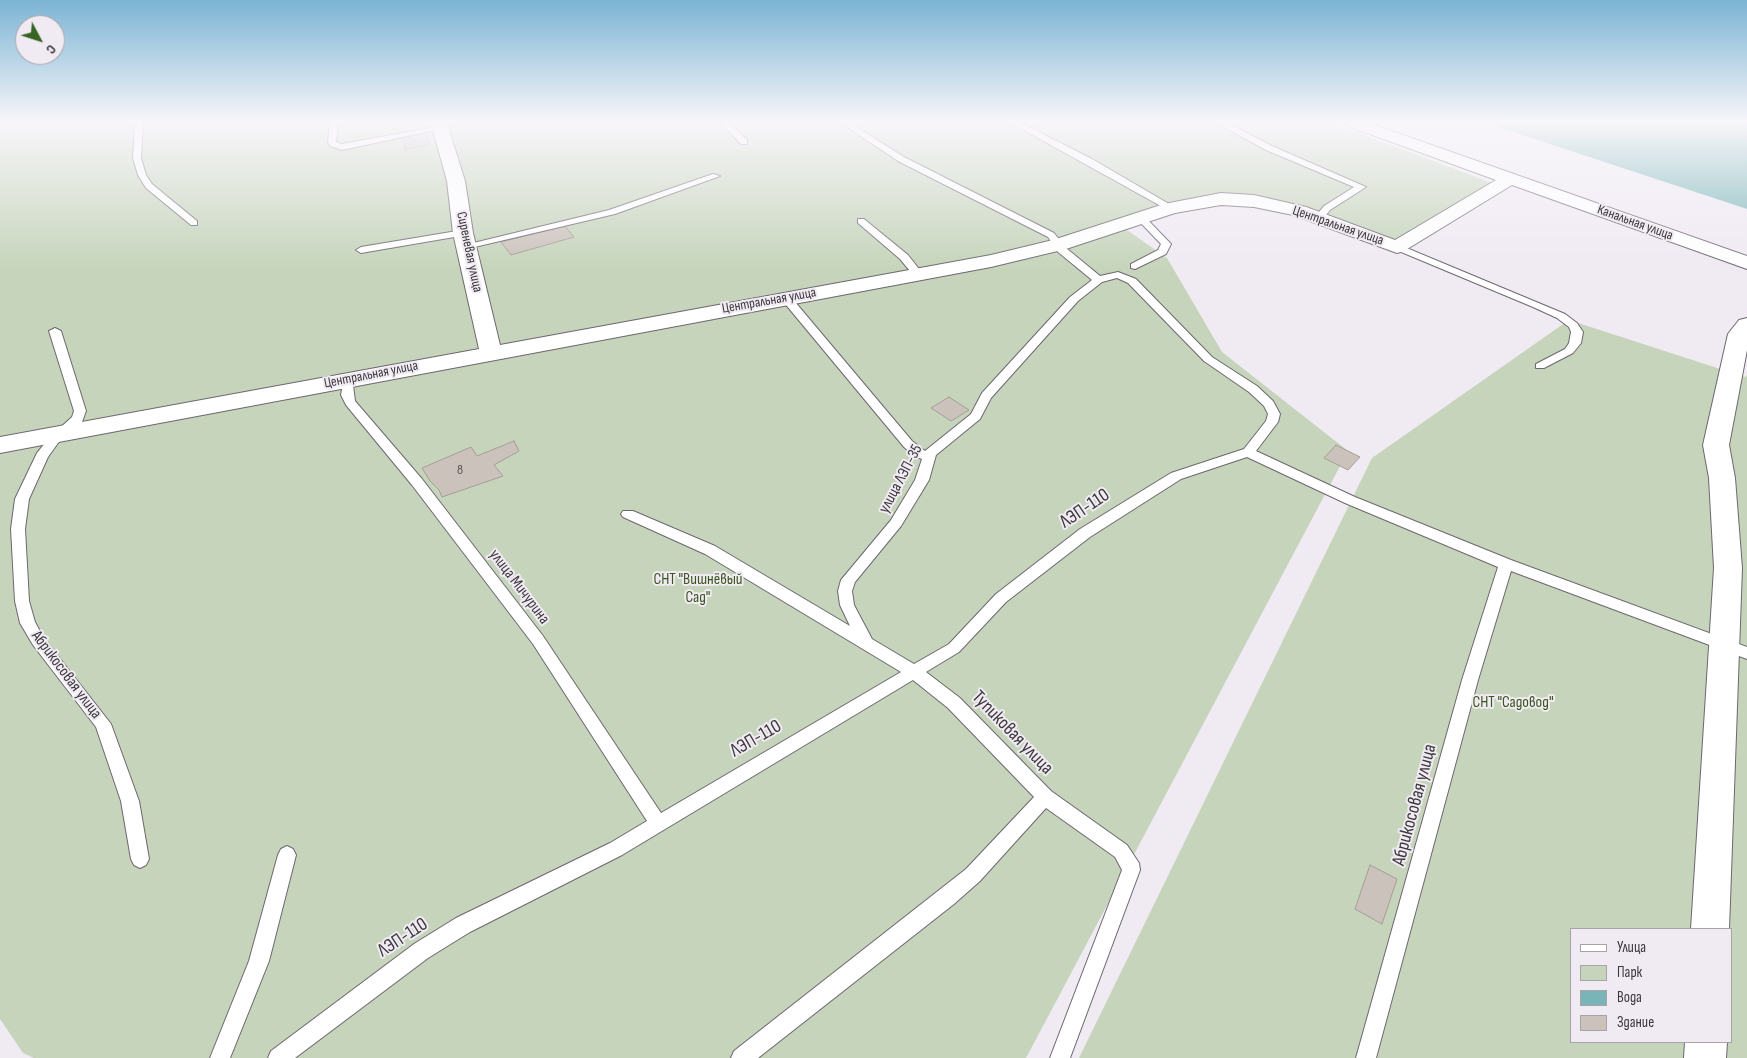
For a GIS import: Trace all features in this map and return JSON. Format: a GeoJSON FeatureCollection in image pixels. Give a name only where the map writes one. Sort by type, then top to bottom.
{"type":"FeatureCollection","features":[{"type":"Feature","properties":{"kind":"street","name":"Сиреневая улица"},"geometry":{"type":"LineString","coordinates":[[454,172],[464,239],[490,353]]}},
{"type":"Feature","properties":{"kind":"street","name":"Канальная улица"},"geometry":{"type":"LineString","coordinates":[[1496,172],[1747,263]]}},
{"type":"Feature","properties":{"kind":"street","name":"Центральная улица"},"geometry":{"type":"LineString","coordinates":[[0,445],[1000,259],[1059,245],[1171,208],[1200,202],[1234,199],[1278,206],[1319,218],[1397,247],[1512,178]]}},
{"type":"Feature","properties":{"kind":"street"},"geometry":{"type":"LineString","coordinates":[[1710,928],[1735,649],[1722,478],[1716,445],[1739,334],[1747,325]]}},
{"type":"Feature","properties":{"kind":"street"},"geometry":{"type":"LineString","coordinates":[[1705,1058],[1706,1043]]}},
{"type":"Feature","properties":{"kind":"lane"},"geometry":{"type":"LineString","coordinates":[[141,172],[149,186],[194,223]]}},
{"type":"Feature","properties":{"kind":"lane"},"geometry":{"type":"LineString","coordinates":[[928,172],[1051,235],[1059,245],[1098,280]]}},
{"type":"Feature","properties":{"kind":"lane"},"geometry":{"type":"LineString","coordinates":[[1108,172],[1171,208]]}},
{"type":"Feature","properties":{"kind":"lane"},"geometry":{"type":"LineString","coordinates":[[1319,218],[1327,208],[1361,187],[1326,172]]}},
{"type":"Feature","properties":{"kind":"lane"},"geometry":{"type":"LineString","coordinates":[[361,250],[464,239],[612,212],[716,176]]}},
{"type":"Feature","properties":{"kind":"lane"},"geometry":{"type":"LineString","coordinates":[[1135,266],[1162,252],[1166,244],[1141,218]]}},
{"type":"Feature","properties":{"kind":"lane"},"geometry":{"type":"LineString","coordinates":[[861,221],[904,257],[918,274]]}},
{"type":"Feature","properties":{"kind":"lane"},"geometry":{"type":"LineString","coordinates":[[1397,247],[1538,305],[1561,316],[1573,325],[1577,332],[1575,343],[1569,351],[1540,366]]}},
{"type":"Feature","properties":{"kind":"lane","name":"улица ЛЭП-35"},"geometry":{"type":"LineString","coordinates":[[866,643],[847,605],[845,591],[848,580],[896,523],[922,480],[928,457],[976,416],[986,396],[1068,304],[1098,280],[1113,275],[1122,276],[1132,281],[1208,359],[1253,389],[1269,404],[1274,414],[1272,422],[1248,452]]}},
{"type":"Feature","properties":{"kind":"lane"},"geometry":{"type":"LineString","coordinates":[[786,298],[908,444],[914,450],[928,457]]}},
{"type":"Feature","properties":{"kind":"lane","name":"Абрикосовая улица"},"geometry":{"type":"LineString","coordinates":[[55,331],[80,411],[78,419],[62,433],[42,456],[20,507],[18,529],[22,601],[28,623],[38,641],[102,724],[130,801],[140,859]]}},
{"type":"Feature","properties":{"kind":"lane","name":"улица Мичурина"},"geometry":{"type":"LineString","coordinates":[[348,380],[347,394],[350,402],[417,482],[538,640],[658,823]]}},
{"type":"Feature","properties":{"kind":"lane"},"geometry":{"type":"LineString","coordinates":[[1248,452],[1350,500],[1506,564],[1735,649]]}},
{"type":"Feature","properties":{"kind":"lane","name":"ЛЭП-110"},"geometry":{"type":"LineString","coordinates":[[278,1058],[421,951],[463,925],[616,848],[954,648],[1001,598],[1085,533],[1176,476],[1248,452]]}},
{"type":"Feature","properties":{"kind":"lane","name":"Тупиковая улица"},"geometry":{"type":"LineString","coordinates":[[628,514],[710,550],[914,672],[954,704],[1045,797],[973,875],[947,898],[742,1058]]}},
{"type":"Feature","properties":{"kind":"lane","name":"Абрикосовая улица"},"geometry":{"type":"LineString","coordinates":[[1366,1058],[1470,680],[1506,564]]}},
{"type":"Feature","properties":{"kind":"lane"},"geometry":{"type":"LineString","coordinates":[[1045,797],[1121,851],[1130,863],[1132,870],[1060,1058]]}},
{"type":"Feature","properties":{"kind":"lane"},"geometry":{"type":"LineString","coordinates":[[220,1058],[262,952],[286,855]]}},
{"type":"Feature","properties":{"kind":"green space","name":"СНТ \"Вишнёвый Сад\""},"geometry":{"type":"Polygon","coordinates":[[[0,172],[1464,172],[1492,183],[1415,233],[1382,243],[1290,209],[1230,197],[1114,221],[1167,258],[1222,352],[1348,451],[1026,1058],[34,1058],[23,1053],[0,1019],[0,172]]]}},
{"type":"Feature","properties":{"kind":"green space","name":"СНТ \"Садовод\""},"geometry":{"type":"Polygon","coordinates":[[[1569,320],[1745,377],[1747,375],[1747,1058],[1079,1058],[1372,458],[1569,320]]]}},
{"type":"Feature","properties":{"kind":"water"},"geometry":{"type":"Polygon","coordinates":[[[1636,172],[1747,172],[1747,209],[1636,172]]]}},
{"type":"Feature","properties":{"kind":"building"},"geometry":{"type":"Polygon","coordinates":[[[565,226],[574,237],[511,255],[501,242],[565,226]]]}},
{"type":"Feature","properties":{"kind":"building"},"geometry":{"type":"Polygon","coordinates":[[[949,397],[969,410],[951,421],[931,408],[949,397]]]}},
{"type":"Feature","properties":{"kind":"building"},"geometry":{"type":"Polygon","coordinates":[[[514,441],[519,451],[494,465],[503,476],[442,497],[439,490],[430,481],[422,468],[471,447],[477,456],[514,441]]]}},
{"type":"Feature","properties":{"kind":"building"},"geometry":{"type":"Polygon","coordinates":[[[1336,445],[1360,457],[1348,470],[1324,458],[1336,445]]]}},
{"type":"Feature","properties":{"kind":"building"},"geometry":{"type":"Polygon","coordinates":[[[1370,865],[1397,879],[1382,924],[1355,909],[1370,865]]]}}]}
